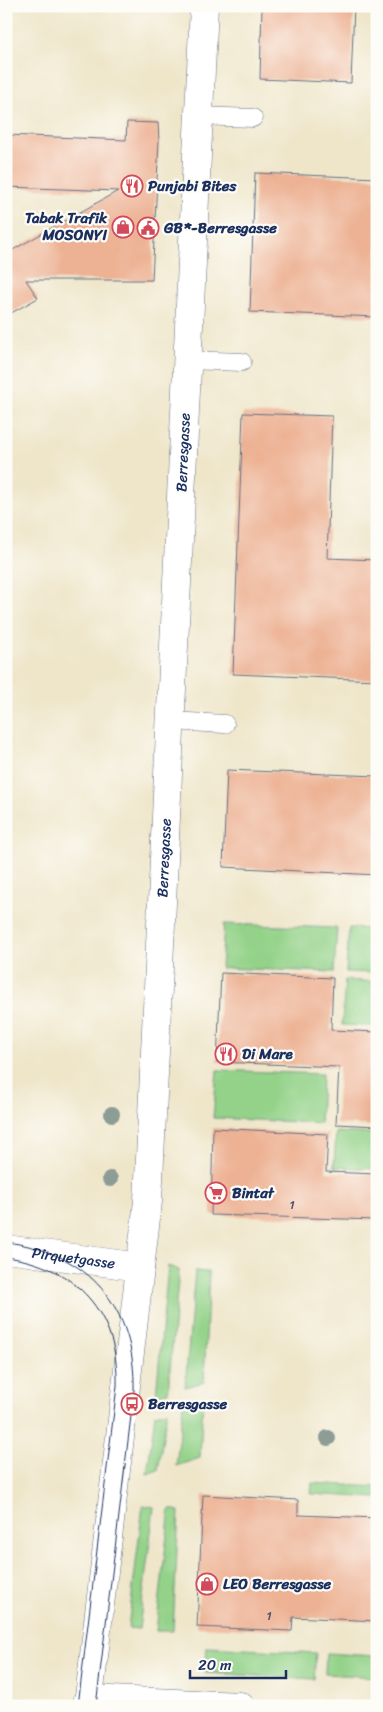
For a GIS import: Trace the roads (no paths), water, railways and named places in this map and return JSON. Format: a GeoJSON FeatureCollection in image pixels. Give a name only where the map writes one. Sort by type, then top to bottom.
{"type":"FeatureCollection","features":[{"type":"Feature","properties":{"kind":"street","name":"Berresgasse"},"geometry":{"type":"LineString","coordinates":[[88,1702],[149,1192],[204,6]]}},
{"type":"Feature","properties":{"kind":"street","name":"Pirquetgasse"},"geometry":{"type":"LineString","coordinates":[[6,1249],[140,1267]]}},
{"type":"Feature","properties":{"kind":"street"},"geometry":{"type":"LineString","coordinates":[[88,1702],[240,1706]]}},
{"type":"Feature","properties":{"kind":"lane"},"geometry":{"type":"LineString","coordinates":[[199,116],[253,118]]}},
{"type":"Feature","properties":{"kind":"lane"},"geometry":{"type":"LineString","coordinates":[[187,360],[242,362]]}},
{"type":"Feature","properties":{"kind":"lane"},"geometry":{"type":"LineString","coordinates":[[170,721],[225,724]]}},
{"type":"Feature","properties":{"kind":"tram line"},"geometry":{"type":"LineString","coordinates":[[6,1242],[35,1248],[61,1258],[84,1271],[102,1289],[116,1310],[127,1334],[132,1361],[134,1391],[96,1706]]}},
{"type":"Feature","properties":{"kind":"tram line"},"geometry":{"type":"LineString","coordinates":[[6,1257],[31,1262],[54,1271],[73,1283],[89,1298],[101,1316],[110,1337],[116,1360],[117,1386],[78,1706]]}},
{"type":"Feature","properties":{"kind":"place","name":"Punjabi Bites"},"geometry":{"type":"Point","coordinates":[132,186]}},
{"type":"Feature","properties":{"kind":"place","name":"Tabak Trafik MOSONYI"},"geometry":{"type":"Point","coordinates":[123,227]}},
{"type":"Feature","properties":{"kind":"place","name":"GB*-Berresgasse"},"geometry":{"type":"Point","coordinates":[148,228]}},
{"type":"Feature","properties":{"kind":"place","name":"Di Mare"},"geometry":{"type":"Point","coordinates":[226,1054]}},
{"type":"Feature","properties":{"kind":"place","name":"Bintat"},"geometry":{"type":"Point","coordinates":[216,1193]}},
{"type":"Feature","properties":{"kind":"place","name":"Berresgasse"},"geometry":{"type":"Point","coordinates":[132,1404]}},
{"type":"Feature","properties":{"kind":"place","name":"LEO Berresgasse"},"geometry":{"type":"Point","coordinates":[207,1584]}}]}
